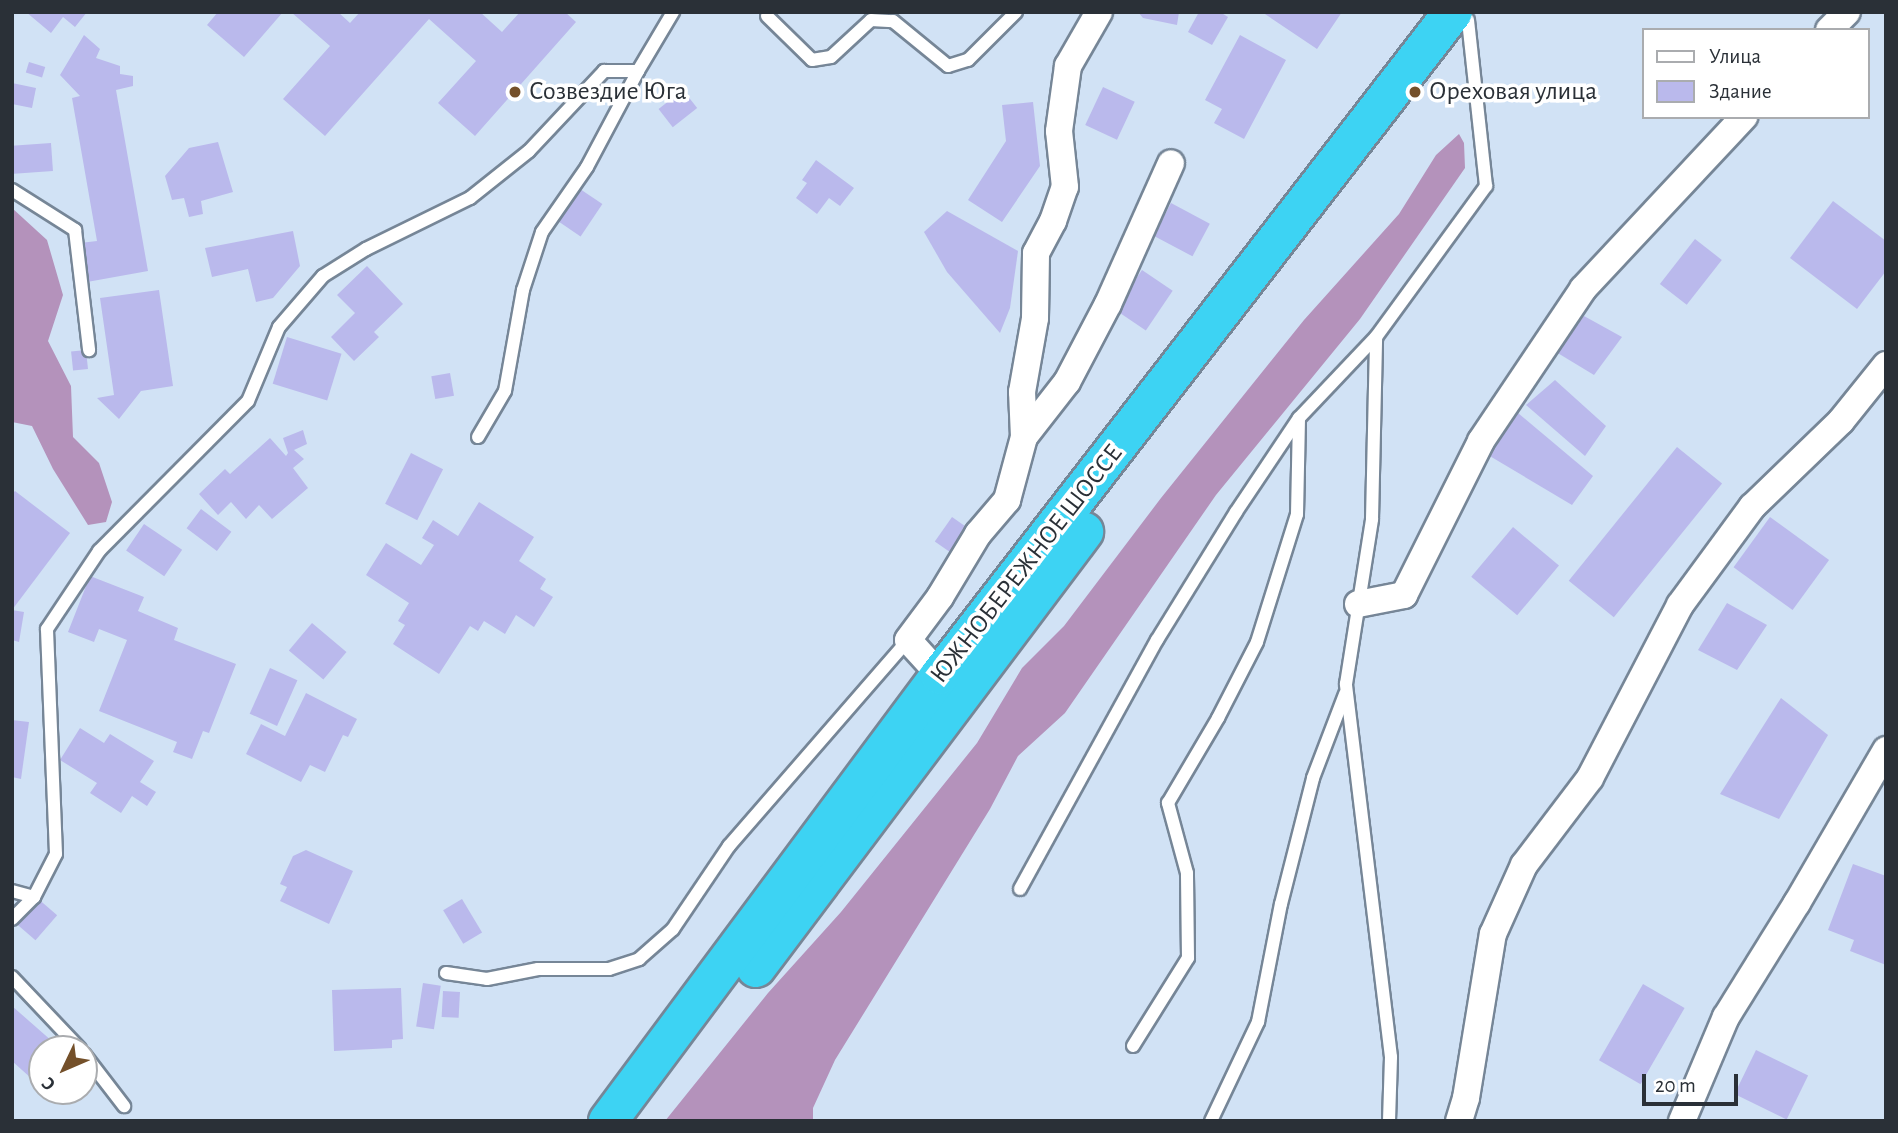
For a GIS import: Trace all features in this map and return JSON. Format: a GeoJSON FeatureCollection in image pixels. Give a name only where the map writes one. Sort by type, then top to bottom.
{"type":"FeatureCollection","features":[{"type":"Feature","properties":{"kind":"highway","name":"ЮЖНОБЕРЕЖНОЕ ШОССЕ"},"geometry":{"type":"LineString","coordinates":[[608,1121],[940,675],[1465,15]]}},
{"type":"Feature","properties":{"kind":"highway","name":"ЮЖНОБЕРЕЖНОЕ ШОССЕ"},"geometry":{"type":"LineString","coordinates":[[642,1121],[1465,15]]}},
{"type":"Feature","properties":{"kind":"street"},"geometry":{"type":"LineString","coordinates":[[940,675],[908,640],[940,597],[978,534],[1007,500],[1024,437],[1022,392],[1035,318],[1036,253],[1053,221],[1065,187],[1059,131],[1068,66],[1099,12]]}},
{"type":"Feature","properties":{"kind":"street"},"geometry":{"type":"LineString","coordinates":[[1831,28],[1847,12]]}},
{"type":"Feature","properties":{"kind":"street"},"geometry":{"type":"LineString","coordinates":[[1358,604],[1404,596],[1481,441],[1583,289],[1742,119]]}},
{"type":"Feature","properties":{"kind":"street"},"geometry":{"type":"LineString","coordinates":[[1024,437],[1067,382],[1108,304],[1171,163]]}},
{"type":"Feature","properties":{"kind":"street"},"geometry":{"type":"LineString","coordinates":[[1460,1121],[1493,934],[1524,864],[1590,778],[1680,605],[1752,507],[1841,421],[1886,365]]}},
{"type":"Feature","properties":{"kind":"street"},"geometry":{"type":"LineString","coordinates":[[1682,1121],[1726,1017],[1797,903],[1886,750]]}},
{"type":"Feature","properties":{"kind":"lane"},"geometry":{"type":"LineString","coordinates":[[478,437],[505,391],[523,290],[542,232],[587,167],[673,12]]}},
{"type":"Feature","properties":{"kind":"lane"},"geometry":{"type":"LineString","coordinates":[[767,16],[812,60],[831,57],[871,20],[893,21],[948,66],[968,60],[1016,12]]}},
{"type":"Feature","properties":{"kind":"lane"},"geometry":{"type":"LineString","coordinates":[[1020,889],[1157,639],[1299,418],[1376,337],[1486,186],[1465,15]]}},
{"type":"Feature","properties":{"kind":"lane"},"geometry":{"type":"LineString","coordinates":[[12,919],[34,897],[56,855],[47,629],[99,551],[248,401],[279,327],[323,276],[366,249],[470,198],[529,151],[604,71],[638,71]]}},
{"type":"Feature","properties":{"kind":"lane"},"geometry":{"type":"LineString","coordinates":[[12,190],[75,230],[89,349]]}},
{"type":"Feature","properties":{"kind":"lane"},"geometry":{"type":"LineString","coordinates":[[1211,1121],[1258,1022],[1281,904],[1313,778],[1346,690],[1373,519],[1376,337]]}},
{"type":"Feature","properties":{"kind":"lane"},"geometry":{"type":"LineString","coordinates":[[1133,1046],[1188,958],[1187,873],[1168,803],[1218,718],[1257,642],[1297,514],[1299,418]]}},
{"type":"Feature","properties":{"kind":"lane"},"geometry":{"type":"LineString","coordinates":[[446,973],[487,979],[538,969],[609,969],[639,959],[673,929],[729,846],[908,640]]}},
{"type":"Feature","properties":{"kind":"lane"},"geometry":{"type":"LineString","coordinates":[[1346,690],[1391,1057],[1389,1121]]}},
{"type":"Feature","properties":{"kind":"lane"},"geometry":{"type":"LineString","coordinates":[[12,891],[34,897]]}},
{"type":"Feature","properties":{"kind":"lane"},"geometry":{"type":"LineString","coordinates":[[12,977],[67,1035]]}},
{"type":"Feature","properties":{"kind":"lane"},"geometry":{"type":"LineString","coordinates":[[98,1072],[124,1106]]}},
{"type":"Feature","properties":{"kind":"shaded area"},"geometry":{"type":"Polygon","coordinates":[[[1459,134],[1464,143],[1465,168],[1360,319],[1216,495],[1065,713],[1018,756],[990,809],[835,1060],[813,1108],[813,1121],[665,1121],[768,993],[841,912],[977,743],[1022,668],[1064,626],[1161,498],[1304,320],[1399,214],[1436,155],[1459,134]]]}},
{"type":"Feature","properties":{"kind":"shaded area"},"geometry":{"type":"Polygon","coordinates":[[[12,208],[47,240],[63,295],[48,341],[71,386],[73,437],[99,463],[112,502],[106,522],[88,525],[53,469],[32,426],[12,422],[12,208]]]}},
{"type":"Feature","properties":{"kind":"building"},"geometry":{"type":"Polygon","coordinates":[[[26,12],[87,12],[75,27],[63,17],[51,33],[26,12]]]}},
{"type":"Feature","properties":{"kind":"building"},"geometry":{"type":"Polygon","coordinates":[[[218,12],[283,12],[244,57],[207,25],[218,12]]]}},
{"type":"Feature","properties":{"kind":"building"},"geometry":{"type":"Polygon","coordinates":[[[291,12],[338,12],[350,23],[360,12],[480,12],[502,32],[520,12],[565,12],[576,22],[475,136],[438,103],[476,61],[429,19],[325,136],[283,99],[330,46],[291,12]]]}},
{"type":"Feature","properties":{"kind":"building"},"geometry":{"type":"Polygon","coordinates":[[[1138,12],[1179,12],[1177,25],[1143,18],[1138,12]]]}},
{"type":"Feature","properties":{"kind":"building"},"geometry":{"type":"Polygon","coordinates":[[[1199,12],[1220,12],[1228,17],[1212,45],[1188,32],[1199,12]]]}},
{"type":"Feature","properties":{"kind":"building"},"geometry":{"type":"Polygon","coordinates":[[[1262,12],[1311,14],[1342,12],[1317,49],[1262,12]]]}},
{"type":"Feature","properties":{"kind":"building"},"geometry":{"type":"Polygon","coordinates":[[[84,35],[100,49],[96,58],[120,66],[120,74],[133,76],[133,86],[116,90],[148,271],[87,282],[80,243],[97,241],[72,98],[80,96],[60,75],[84,35]]]}},
{"type":"Feature","properties":{"kind":"building"},"geometry":{"type":"Polygon","coordinates":[[[1240,35],[1286,60],[1244,139],[1214,123],[1222,109],[1205,100],[1240,35]]]}},
{"type":"Feature","properties":{"kind":"building"},"geometry":{"type":"Polygon","coordinates":[[[29,62],[45,67],[42,77],[26,73],[29,62]]]}},
{"type":"Feature","properties":{"kind":"building"},"geometry":{"type":"Polygon","coordinates":[[[12,83],[36,88],[32,108],[12,104],[12,83]]]}},
{"type":"Feature","properties":{"kind":"building"},"geometry":{"type":"Polygon","coordinates":[[[1103,87],[1135,102],[1117,140],[1085,125],[1103,87]]]}},
{"type":"Feature","properties":{"kind":"building"},"geometry":{"type":"Polygon","coordinates":[[[683,90],[697,108],[673,127],[659,109],[683,90]]]}},
{"type":"Feature","properties":{"kind":"building"},"geometry":{"type":"Polygon","coordinates":[[[1033,102],[1040,166],[1002,222],[968,200],[1006,141],[1002,105],[1033,102]]]}},
{"type":"Feature","properties":{"kind":"building"},"geometry":{"type":"Polygon","coordinates":[[[218,142],[233,192],[201,201],[203,214],[189,217],[184,198],[172,200],[165,176],[189,148],[218,142]]]}},
{"type":"Feature","properties":{"kind":"building"},"geometry":{"type":"Polygon","coordinates":[[[51,143],[53,171],[14,174],[12,146],[51,143]]]}},
{"type":"Feature","properties":{"kind":"building"},"geometry":{"type":"Polygon","coordinates":[[[816,160],[854,188],[840,206],[829,198],[817,214],[796,198],[807,183],[802,180],[816,160]]]}},
{"type":"Feature","properties":{"kind":"building"},"geometry":{"type":"Polygon","coordinates":[[[580,189],[602,204],[581,236],[558,221],[580,189]]]}},
{"type":"Feature","properties":{"kind":"building"},"geometry":{"type":"Polygon","coordinates":[[[1833,201],[1886,241],[1886,271],[1857,309],[1790,258],[1833,201]]]}},
{"type":"Feature","properties":{"kind":"building"},"geometry":{"type":"Polygon","coordinates":[[[1171,203],[1210,224],[1192,256],[1154,236],[1171,203]]]}},
{"type":"Feature","properties":{"kind":"building"},"geometry":{"type":"Polygon","coordinates":[[[947,211],[1018,251],[1010,308],[1000,333],[947,272],[924,232],[947,211]]]}},
{"type":"Feature","properties":{"kind":"building"},"geometry":{"type":"Polygon","coordinates":[[[293,231],[300,266],[273,298],[256,302],[248,269],[212,277],[205,248],[293,231]]]}},
{"type":"Feature","properties":{"kind":"building"},"geometry":{"type":"Polygon","coordinates":[[[1695,239],[1722,260],[1687,305],[1660,284],[1695,239]]]}},
{"type":"Feature","properties":{"kind":"building"},"geometry":{"type":"Polygon","coordinates":[[[367,266],[403,304],[374,332],[379,337],[354,361],[331,337],[355,313],[337,295],[367,266]]]}},
{"type":"Feature","properties":{"kind":"building"},"geometry":{"type":"Polygon","coordinates":[[[1142,270],[1173,291],[1146,330],[1115,310],[1142,270]]]}},
{"type":"Feature","properties":{"kind":"building"},"geometry":{"type":"Polygon","coordinates":[[[159,290],[173,386],[141,391],[119,419],[97,398],[114,395],[100,298],[159,290]]]}},
{"type":"Feature","properties":{"kind":"building"},"geometry":{"type":"Polygon","coordinates":[[[1584,316],[1622,337],[1594,375],[1556,352],[1584,316]]]}},
{"type":"Feature","properties":{"kind":"building"},"geometry":{"type":"Polygon","coordinates":[[[287,337],[342,354],[327,401],[273,384],[287,337]]]}},
{"type":"Feature","properties":{"kind":"building"},"geometry":{"type":"Polygon","coordinates":[[[86,350],[88,369],[73,370],[71,352],[86,350]]]}},
{"type":"Feature","properties":{"kind":"building"},"geometry":{"type":"Polygon","coordinates":[[[450,373],[454,396],[435,399],[431,376],[450,373]]]}},
{"type":"Feature","properties":{"kind":"building"},"geometry":{"type":"Polygon","coordinates":[[[1555,380],[1606,426],[1585,456],[1526,405],[1555,380]]]}},
{"type":"Feature","properties":{"kind":"building"},"geometry":{"type":"Polygon","coordinates":[[[1518,413],[1593,476],[1572,505],[1488,455],[1518,413]]]}},
{"type":"Feature","properties":{"kind":"building"},"geometry":{"type":"Polygon","coordinates":[[[303,430],[307,444],[294,450],[304,459],[293,468],[308,488],[272,519],[259,505],[246,519],[231,502],[218,515],[199,494],[225,469],[230,474],[270,438],[286,456],[288,453],[283,438],[303,430]]]}},
{"type":"Feature","properties":{"kind":"building"},"geometry":{"type":"Polygon","coordinates":[[[1677,447],[1722,484],[1614,617],[1569,581],[1677,447]]]}},
{"type":"Feature","properties":{"kind":"building"},"geometry":{"type":"Polygon","coordinates":[[[411,453],[443,469],[417,520],[385,504],[411,453]]]}},
{"type":"Feature","properties":{"kind":"building"},"geometry":{"type":"Polygon","coordinates":[[[15,491],[70,533],[12,610],[12,494],[15,491]]]}},
{"type":"Feature","properties":{"kind":"building"},"geometry":{"type":"Polygon","coordinates":[[[479,502],[534,537],[519,561],[546,579],[540,589],[553,597],[534,627],[516,615],[505,634],[484,621],[478,631],[470,626],[439,674],[393,644],[405,625],[398,621],[409,603],[366,575],[386,543],[421,565],[434,545],[422,538],[433,520],[458,536],[479,502]]]}},
{"type":"Feature","properties":{"kind":"building"},"geometry":{"type":"Polygon","coordinates":[[[201,509],[231,532],[217,551],[187,528],[201,509]]]}},
{"type":"Feature","properties":{"kind":"building"},"geometry":{"type":"Polygon","coordinates":[[[952,517],[969,529],[952,554],[935,542],[952,517]]]}},
{"type":"Feature","properties":{"kind":"building"},"geometry":{"type":"Polygon","coordinates":[[[1770,517],[1829,560],[1793,610],[1734,567],[1770,517]]]}},
{"type":"Feature","properties":{"kind":"building"},"geometry":{"type":"Polygon","coordinates":[[[144,524],[182,550],[164,576],[126,551],[144,524]]]}},
{"type":"Feature","properties":{"kind":"building"},"geometry":{"type":"Polygon","coordinates":[[[1513,527],[1559,566],[1517,615],[1471,577],[1513,527]]]}},
{"type":"Feature","properties":{"kind":"building"},"geometry":{"type":"Polygon","coordinates":[[[90,576],[144,597],[138,611],[178,628],[174,640],[236,664],[209,733],[203,731],[192,759],[173,752],[177,742],[99,711],[127,640],[99,629],[94,642],[68,632],[90,576]]]}},
{"type":"Feature","properties":{"kind":"building"},"geometry":{"type":"Polygon","coordinates":[[[1727,603],[1767,625],[1737,670],[1698,650],[1727,603]]]}},
{"type":"Feature","properties":{"kind":"building"},"geometry":{"type":"Polygon","coordinates":[[[12,610],[24,612],[19,642],[12,640],[12,610]]]}},
{"type":"Feature","properties":{"kind":"building"},"geometry":{"type":"Polygon","coordinates":[[[312,623],[346,652],[323,680],[289,651],[312,623]]]}},
{"type":"Feature","properties":{"kind":"building"},"geometry":{"type":"Polygon","coordinates":[[[270,668],[297,680],[277,726],[250,714],[270,668]]]}},
{"type":"Feature","properties":{"kind":"building"},"geometry":{"type":"Polygon","coordinates":[[[306,693],[357,719],[348,737],[343,735],[325,772],[310,765],[301,782],[246,754],[261,724],[285,736],[306,693]]]}},
{"type":"Feature","properties":{"kind":"building"},"geometry":{"type":"Polygon","coordinates":[[[1781,698],[1828,735],[1779,819],[1720,794],[1781,698]]]}},
{"type":"Feature","properties":{"kind":"building"},"geometry":{"type":"Polygon","coordinates":[[[12,720],[29,722],[21,779],[12,777],[12,720]]]}},
{"type":"Feature","properties":{"kind":"building"},"geometry":{"type":"Polygon","coordinates":[[[80,728],[104,743],[110,734],[154,761],[140,782],[156,792],[147,806],[132,796],[121,813],[90,793],[97,783],[60,760],[80,728]]]}},
{"type":"Feature","properties":{"kind":"building"},"geometry":{"type":"Polygon","coordinates":[[[306,850],[353,871],[329,924],[280,901],[287,887],[280,884],[293,856],[306,850]]]}},
{"type":"Feature","properties":{"kind":"building"},"geometry":{"type":"Polygon","coordinates":[[[1853,864],[1886,876],[1886,965],[1850,951],[1854,940],[1828,930],[1853,864]]]}},
{"type":"Feature","properties":{"kind":"building"},"geometry":{"type":"Polygon","coordinates":[[[36,897],[57,915],[35,940],[14,922],[36,897]]]}},
{"type":"Feature","properties":{"kind":"building"},"geometry":{"type":"Polygon","coordinates":[[[462,899],[482,932],[463,944],[443,910],[462,899]]]}},
{"type":"Feature","properties":{"kind":"building"},"geometry":{"type":"Polygon","coordinates":[[[423,983],[441,986],[434,1029],[416,1026],[423,983]]]}},
{"type":"Feature","properties":{"kind":"building"},"geometry":{"type":"Polygon","coordinates":[[[1643,984],[1685,1008],[1641,1084],[1599,1060],[1643,984]]]}},
{"type":"Feature","properties":{"kind":"building"},"geometry":{"type":"Polygon","coordinates":[[[401,988],[403,1039],[392,1040],[392,1048],[334,1051],[332,990],[401,988]]]}},
{"type":"Feature","properties":{"kind":"building"},"geometry":{"type":"Polygon","coordinates":[[[443,991],[460,992],[459,1018],[442,1017],[443,991]]]}},
{"type":"Feature","properties":{"kind":"building"},"geometry":{"type":"Polygon","coordinates":[[[12,1006],[45,1035],[28,1035],[28,1075],[12,1061],[12,1006]]]}},
{"type":"Feature","properties":{"kind":"building"},"geometry":{"type":"Polygon","coordinates":[[[1756,1050],[1808,1075],[1787,1119],[1735,1094],[1756,1050]]]}},
{"type":"Feature","properties":{"kind":"place","name":"Созвездие Юга"},"geometry":{"type":"Point","coordinates":[515,92]}},
{"type":"Feature","properties":{"kind":"place","name":"Ореховая улица"},"geometry":{"type":"Point","coordinates":[1415,92]}}]}
